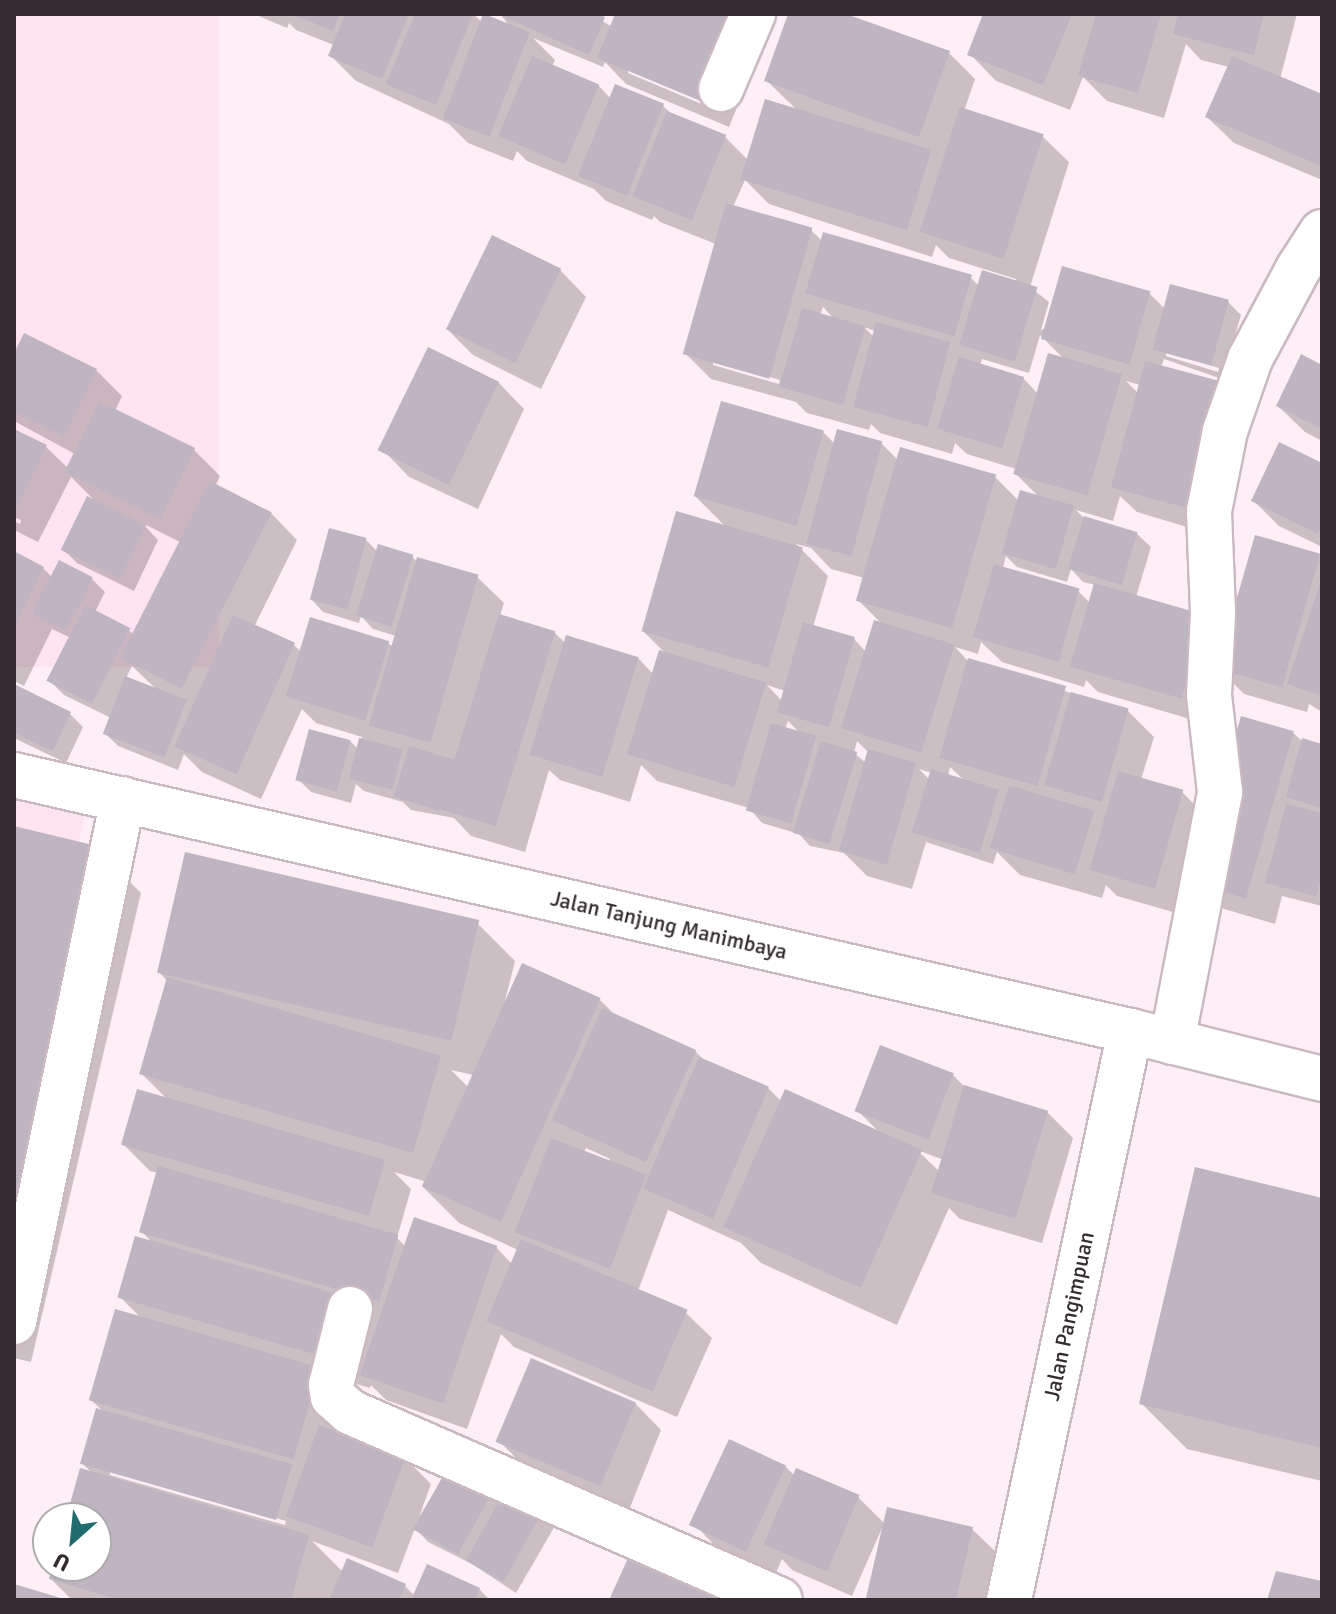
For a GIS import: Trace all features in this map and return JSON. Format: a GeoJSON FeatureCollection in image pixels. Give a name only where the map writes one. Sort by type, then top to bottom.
{"type":"FeatureCollection","features":[{"type":"Feature","properties":{"kind":"street"},"geometry":{"type":"LineString","coordinates":[[721,89],[753,14]]}},
{"type":"Feature","properties":{"kind":"street"},"geometry":{"type":"LineString","coordinates":[[1172,1042],[1220,792],[1209,695],[1212,497],[1225,431],[1250,359],[1298,269],[1322,232]]}},
{"type":"Feature","properties":{"kind":"street","name":"Jalan Tanjung Manimbaya"},"geometry":{"type":"LineString","coordinates":[[14,775],[1130,1031],[1322,1079]]}},
{"type":"Feature","properties":{"kind":"street"},"geometry":{"type":"LineString","coordinates":[[14,1322],[123,799]]}},
{"type":"Feature","properties":{"kind":"street","name":"Jalan Pangimpuan"},"geometry":{"type":"LineString","coordinates":[[1009,1600],[1130,1031]]}},
{"type":"Feature","properties":{"kind":"street"},"geometry":{"type":"LineString","coordinates":[[350,1309],[331,1385],[333,1397],[350,1412],[780,1600]]}},
{"type":"Feature","properties":{"kind":"shaded area"},"geometry":{"type":"Polygon","coordinates":[[[14,14],[219,14],[219,667],[14,667],[14,14]]]}},
{"type":"Feature","properties":{"kind":"shaded area"},"geometry":{"type":"Polygon","coordinates":[[[14,790],[87,805],[14,1134],[14,790]]]}},
{"type":"Feature","properties":{"kind":"building"},"geometry":{"type":"Polygon","coordinates":[[[292,14],[340,14],[333,31],[292,14]]]}},
{"type":"Feature","properties":{"kind":"building"},"geometry":{"type":"Polygon","coordinates":[[[345,14],[409,14],[382,79],[328,56],[345,14]]]}},
{"type":"Feature","properties":{"kind":"building"},"geometry":{"type":"Polygon","coordinates":[[[415,14],[473,14],[436,105],[386,84],[415,14]]]}},
{"type":"Feature","properties":{"kind":"building"},"geometry":{"type":"Polygon","coordinates":[[[483,14],[530,32],[490,136],[443,119],[483,14]]]}},
{"type":"Feature","properties":{"kind":"building"},"geometry":{"type":"Polygon","coordinates":[[[498,14],[597,14],[605,17],[589,55],[498,14]]]}},
{"type":"Feature","properties":{"kind":"building"},"geometry":{"type":"Polygon","coordinates":[[[615,14],[728,14],[737,18],[703,102],[597,58],[615,14]]]}},
{"type":"Feature","properties":{"kind":"building"},"geometry":{"type":"Polygon","coordinates":[[[788,14],[846,14],[950,51],[919,137],[764,81],[788,14]]]}},
{"type":"Feature","properties":{"kind":"building"},"geometry":{"type":"Polygon","coordinates":[[[983,14],[1072,14],[1043,85],[967,55],[983,14]]]}},
{"type":"Feature","properties":{"kind":"building"},"geometry":{"type":"Polygon","coordinates":[[[1096,14],[1161,14],[1138,93],[1078,76],[1096,14]]]}},
{"type":"Feature","properties":{"kind":"building"},"geometry":{"type":"Polygon","coordinates":[[[1178,14],[1264,14],[1254,55],[1173,34],[1178,14]]]}},
{"type":"Feature","properties":{"kind":"building"},"geometry":{"type":"Polygon","coordinates":[[[532,56],[599,85],[565,165],[498,136],[532,56]]]}},
{"type":"Feature","properties":{"kind":"building"},"geometry":{"type":"Polygon","coordinates":[[[1232,56],[1322,94],[1322,166],[1205,117],[1232,56]]]}},
{"type":"Feature","properties":{"kind":"building"},"geometry":{"type":"Polygon","coordinates":[[[615,84],[664,104],[627,196],[578,176],[615,84]]]}},
{"type":"Feature","properties":{"kind":"building"},"geometry":{"type":"Polygon","coordinates":[[[765,99],[931,150],[907,230],[740,179],[765,99]]]}},
{"type":"Feature","properties":{"kind":"building"},"geometry":{"type":"Polygon","coordinates":[[[960,107],[1044,134],[1003,259],[920,232],[960,107]]]}},
{"type":"Feature","properties":{"kind":"building"},"geometry":{"type":"Polygon","coordinates":[[[667,111],[726,135],[692,220],[633,196],[667,111]]]}},
{"type":"Feature","properties":{"kind":"building"},"geometry":{"type":"Polygon","coordinates":[[[726,203],[813,228],[769,379],[683,354],[726,203]]]}},
{"type":"Feature","properties":{"kind":"building"},"geometry":{"type":"Polygon","coordinates":[[[823,232],[972,275],[954,336],[805,294],[823,232]]]}},
{"type":"Feature","properties":{"kind":"building"},"geometry":{"type":"Polygon","coordinates":[[[492,235],[561,269],[515,363],[446,329],[492,235]]]}},
{"type":"Feature","properties":{"kind":"building"},"geometry":{"type":"Polygon","coordinates":[[[1062,266],[1150,291],[1129,364],[1041,339],[1062,266]]]}},
{"type":"Feature","properties":{"kind":"building"},"geometry":{"type":"Polygon","coordinates":[[[982,270],[1037,287],[1015,362],[959,345],[982,270]]]}},
{"type":"Feature","properties":{"kind":"building"},"geometry":{"type":"Polygon","coordinates":[[[1170,284],[1229,300],[1211,365],[1152,350],[1170,284]]]}},
{"type":"Feature","properties":{"kind":"building"},"geometry":{"type":"Polygon","coordinates":[[[802,308],[865,326],[843,405],[779,387],[802,308]]]}},
{"type":"Feature","properties":{"kind":"building"},"geometry":{"type":"Polygon","coordinates":[[[876,322],[950,342],[928,427],[853,407],[876,322]]]}},
{"type":"Feature","properties":{"kind":"building"},"geometry":{"type":"Polygon","coordinates":[[[24,333],[97,369],[64,437],[14,412],[14,353],[24,333]]]}},
{"type":"Feature","properties":{"kind":"building"},"geometry":{"type":"Polygon","coordinates":[[[428,347],[499,382],[449,485],[378,450],[428,347]]]}},
{"type":"Feature","properties":{"kind":"building"},"geometry":{"type":"Polygon","coordinates":[[[1048,353],[1122,374],[1087,495],[1013,474],[1048,353]]]}},
{"type":"Feature","properties":{"kind":"building"},"geometry":{"type":"Polygon","coordinates":[[[1301,354],[1322,365],[1322,429],[1276,406],[1301,354]]]}},
{"type":"Feature","properties":{"kind":"building"},"geometry":{"type":"Polygon","coordinates":[[[959,357],[1024,377],[1002,449],[937,429],[959,357]]]}},
{"type":"Feature","properties":{"kind":"building"},"geometry":{"type":"Polygon","coordinates":[[[1145,361],[1221,381],[1187,508],[1111,488],[1145,361]]]}},
{"type":"Feature","properties":{"kind":"building"},"geometry":{"type":"Polygon","coordinates":[[[99,401],[195,448],[161,519],[64,472],[99,401]]]}},
{"type":"Feature","properties":{"kind":"building"},"geometry":{"type":"Polygon","coordinates":[[[721,401],[824,430],[797,526],[694,496],[721,401]]]}},
{"type":"Feature","properties":{"kind":"building"},"geometry":{"type":"Polygon","coordinates":[[[14,429],[47,445],[14,513],[14,429]]]}},
{"type":"Feature","properties":{"kind":"building"},"geometry":{"type":"Polygon","coordinates":[[[837,429],[882,441],[852,556],[806,544],[837,429]]]}},
{"type":"Feature","properties":{"kind":"building"},"geometry":{"type":"Polygon","coordinates":[[[1279,442],[1322,463],[1322,526],[1318,534],[1251,501],[1279,442]]]}},
{"type":"Feature","properties":{"kind":"building"},"geometry":{"type":"Polygon","coordinates":[[[900,447],[996,475],[952,628],[856,601],[900,447]]]}},
{"type":"Feature","properties":{"kind":"building"},"geometry":{"type":"Polygon","coordinates":[[[210,481],[271,512],[182,689],[120,657],[210,481]]]}},
{"type":"Feature","properties":{"kind":"building"},"geometry":{"type":"Polygon","coordinates":[[[1020,490],[1074,505],[1056,569],[1002,553],[1020,490]]]}},
{"type":"Feature","properties":{"kind":"building"},"geometry":{"type":"Polygon","coordinates":[[[87,496],[146,525],[120,579],[61,550],[87,496]]]}},
{"type":"Feature","properties":{"kind":"building"},"geometry":{"type":"Polygon","coordinates":[[[676,511],[803,547],[768,668],[642,631],[676,511]]]}},
{"type":"Feature","properties":{"kind":"building"},"geometry":{"type":"Polygon","coordinates":[[[1084,516],[1138,532],[1121,585],[1068,569],[1084,516]]]}},
{"type":"Feature","properties":{"kind":"building"},"geometry":{"type":"Polygon","coordinates":[[[329,528],[367,538],[348,610],[310,599],[329,528]]]}},
{"type":"Feature","properties":{"kind":"building"},"geometry":{"type":"Polygon","coordinates":[[[1255,535],[1320,554],[1282,687],[1217,669],[1255,535]]]}},
{"type":"Feature","properties":{"kind":"building"},"geometry":{"type":"Polygon","coordinates":[[[378,544],[413,555],[391,627],[356,616],[378,544]]]}},
{"type":"Feature","properties":{"kind":"building"},"geometry":{"type":"Polygon","coordinates":[[[14,551],[44,567],[14,628],[14,551]]]}},
{"type":"Feature","properties":{"kind":"building"},"geometry":{"type":"Polygon","coordinates":[[[417,557],[479,575],[430,743],[369,725],[417,557]]]}},
{"type":"Feature","properties":{"kind":"building"},"geometry":{"type":"Polygon","coordinates":[[[59,560],[93,577],[66,631],[32,613],[59,560]]]}},
{"type":"Feature","properties":{"kind":"building"},"geometry":{"type":"Polygon","coordinates":[[[994,564],[1080,589],[1059,662],[973,637],[994,564]]]}},
{"type":"Feature","properties":{"kind":"building"},"geometry":{"type":"Polygon","coordinates":[[[1322,577],[1322,696],[1287,684],[1322,577]]]}},
{"type":"Feature","properties":{"kind":"building"},"geometry":{"type":"Polygon","coordinates":[[[1094,583],[1206,615],[1182,699],[1070,667],[1094,583]]]}},
{"type":"Feature","properties":{"kind":"building"},"geometry":{"type":"Polygon","coordinates":[[[85,605],[130,628],[92,704],[46,681],[85,605]]]}},
{"type":"Feature","properties":{"kind":"building"},"geometry":{"type":"Polygon","coordinates":[[[499,614],[555,631],[496,826],[439,809],[499,614]]]}},
{"type":"Feature","properties":{"kind":"building"},"geometry":{"type":"Polygon","coordinates":[[[233,615],[295,643],[237,774],[174,747],[233,615]]]}},
{"type":"Feature","properties":{"kind":"building"},"geometry":{"type":"Polygon","coordinates":[[[310,617],[389,641],[365,721],[286,696],[310,617]]]}},
{"type":"Feature","properties":{"kind":"building"},"geometry":{"type":"Polygon","coordinates":[[[874,620],[954,645],[921,753],[841,728],[874,620]]]}},
{"type":"Feature","properties":{"kind":"building"},"geometry":{"type":"Polygon","coordinates":[[[803,622],[855,637],[829,727],[777,712],[803,622]]]}},
{"type":"Feature","properties":{"kind":"building"},"geometry":{"type":"Polygon","coordinates":[[[566,635],[639,657],[602,777],[529,755],[566,635]]]}},
{"type":"Feature","properties":{"kind":"building"},"geometry":{"type":"Polygon","coordinates":[[[659,650],[766,683],[734,787],[627,754],[659,650]]]}},
{"type":"Feature","properties":{"kind":"building"},"geometry":{"type":"Polygon","coordinates":[[[968,658],[1066,686],[1037,786],[939,758],[968,658]]]}},
{"type":"Feature","properties":{"kind":"building"},"geometry":{"type":"Polygon","coordinates":[[[125,676],[187,700],[164,758],[103,734],[125,676]]]}},
{"type":"Feature","properties":{"kind":"building"},"geometry":{"type":"Polygon","coordinates":[[[14,684],[71,712],[53,751],[14,733],[14,684]]]}},
{"type":"Feature","properties":{"kind":"building"},"geometry":{"type":"Polygon","coordinates":[[[1071,692],[1129,709],[1102,802],[1044,785],[1071,692]]]}},
{"type":"Feature","properties":{"kind":"building"},"geometry":{"type":"Polygon","coordinates":[[[1241,716],[1294,731],[1246,898],[1193,883],[1241,716]]]}},
{"type":"Feature","properties":{"kind":"building"},"geometry":{"type":"Polygon","coordinates":[[[771,723],[816,736],[791,823],[746,810],[771,723]]]}},
{"type":"Feature","properties":{"kind":"building"},"geometry":{"type":"Polygon","coordinates":[[[309,729],[351,740],[337,791],[295,780],[309,729]]]}},
{"type":"Feature","properties":{"kind":"building"},"geometry":{"type":"Polygon","coordinates":[[[359,738],[403,749],[393,790],[349,779],[359,738]]]}},
{"type":"Feature","properties":{"kind":"building"},"geometry":{"type":"Polygon","coordinates":[[[1302,738],[1322,744],[1322,808],[1286,797],[1302,738]]]}},
{"type":"Feature","properties":{"kind":"building"},"geometry":{"type":"Polygon","coordinates":[[[821,741],[857,752],[829,844],[793,833],[821,741]]]}},
{"type":"Feature","properties":{"kind":"building"},"geometry":{"type":"Polygon","coordinates":[[[409,746],[454,760],[438,810],[394,797],[409,746]]]}},
{"type":"Feature","properties":{"kind":"building"},"geometry":{"type":"Polygon","coordinates":[[[868,749],[916,763],[887,865],[839,851],[868,749]]]}},
{"type":"Feature","properties":{"kind":"building"},"geometry":{"type":"Polygon","coordinates":[[[931,769],[999,790],[980,853],[912,832],[931,769]]]}},
{"type":"Feature","properties":{"kind":"building"},"geometry":{"type":"Polygon","coordinates":[[[1118,771],[1183,790],[1155,889],[1090,870],[1118,771]]]}},
{"type":"Feature","properties":{"kind":"building"},"geometry":{"type":"Polygon","coordinates":[[[1009,785],[1094,811],[1075,874],[990,848],[1009,785]]]}},
{"type":"Feature","properties":{"kind":"building"},"geometry":{"type":"Polygon","coordinates":[[[1286,804],[1322,813],[1322,875],[1316,896],[1265,883],[1286,804]]]}},
{"type":"Feature","properties":{"kind":"building"},"geometry":{"type":"Polygon","coordinates":[[[14,826],[97,846],[15,1196],[14,1196],[14,826]]]}},
{"type":"Feature","properties":{"kind":"building"},"geometry":{"type":"Polygon","coordinates":[[[185,852],[479,920],[451,1041],[157,973],[185,852]]]}},
{"type":"Feature","properties":{"kind":"building"},"geometry":{"type":"Polygon","coordinates":[[[522,963],[601,998],[501,1222],[422,1187],[522,963]]]}},
{"type":"Feature","properties":{"kind":"building"},"geometry":{"type":"Polygon","coordinates":[[[167,977],[441,1056],[413,1153],[139,1074],[167,977]]]}},
{"type":"Feature","properties":{"kind":"building"},"geometry":{"type":"Polygon","coordinates":[[[602,1008],[696,1050],[646,1162],[552,1120],[602,1008]]]}},
{"type":"Feature","properties":{"kind":"building"},"geometry":{"type":"Polygon","coordinates":[[[880,1045],[954,1073],[928,1140],[855,1111],[880,1045]]]}},
{"type":"Feature","properties":{"kind":"building"},"geometry":{"type":"Polygon","coordinates":[[[699,1057],[769,1087],[713,1218],[643,1189],[699,1057]]]}},
{"type":"Feature","properties":{"kind":"building"},"geometry":{"type":"Polygon","coordinates":[[[964,1085],[1048,1111],[1015,1219],[931,1193],[964,1085]]]}},
{"type":"Feature","properties":{"kind":"building"},"geometry":{"type":"Polygon","coordinates":[[[137,1089],[385,1160],[369,1216],[121,1145],[137,1089]]]}},
{"type":"Feature","properties":{"kind":"building"},"geometry":{"type":"Polygon","coordinates":[[[785,1089],[922,1150],[861,1288],[724,1227],[785,1089]]]}},
{"type":"Feature","properties":{"kind":"building"},"geometry":{"type":"Polygon","coordinates":[[[551,1138],[646,1175],[610,1269],[515,1232],[551,1138]]]}},
{"type":"Feature","properties":{"kind":"building"},"geometry":{"type":"Polygon","coordinates":[[[158,1166],[398,1235],[379,1301],[139,1232],[158,1166]]]}},
{"type":"Feature","properties":{"kind":"building"},"geometry":{"type":"Polygon","coordinates":[[[1195,1167],[1322,1198],[1322,1448],[1139,1404],[1195,1167]]]}},
{"type":"Feature","properties":{"kind":"building"},"geometry":{"type":"Polygon","coordinates":[[[414,1217],[497,1246],[443,1404],[360,1375],[414,1217]]]}},
{"type":"Feature","properties":{"kind":"building"},"geometry":{"type":"Polygon","coordinates":[[[135,1236],[361,1301],[343,1362],[117,1298],[135,1236]]]}},
{"type":"Feature","properties":{"kind":"building"},"geometry":{"type":"Polygon","coordinates":[[[521,1239],[688,1310],[653,1392],[486,1321],[521,1239]]]}},
{"type":"Feature","properties":{"kind":"building"},"geometry":{"type":"Polygon","coordinates":[[[115,1309],[320,1368],[294,1459],[89,1400],[115,1309]]]}},
{"type":"Feature","properties":{"kind":"building"},"geometry":{"type":"Polygon","coordinates":[[[531,1358],[636,1403],[600,1486],[495,1442],[531,1358]]]}},
{"type":"Feature","properties":{"kind":"building"},"geometry":{"type":"Polygon","coordinates":[[[96,1408],[292,1464],[276,1520],[80,1464],[96,1408]]]}},
{"type":"Feature","properties":{"kind":"building"},"geometry":{"type":"Polygon","coordinates":[[[319,1425],[405,1456],[372,1548],[286,1516],[319,1425]]]}},
{"type":"Feature","properties":{"kind":"building"},"geometry":{"type":"Polygon","coordinates":[[[729,1439],[786,1466],[746,1552],[689,1525],[729,1439]]]}},
{"type":"Feature","properties":{"kind":"building"},"geometry":{"type":"Polygon","coordinates":[[[454,1456],[499,1481],[458,1554],[413,1529],[454,1456]]]}},
{"type":"Feature","properties":{"kind":"building"},"geometry":{"type":"Polygon","coordinates":[[[80,1468],[309,1535],[291,1600],[120,1600],[59,1582],[112,1582],[112,1502],[70,1502],[80,1468]]]}},
{"type":"Feature","properties":{"kind":"building"},"geometry":{"type":"Polygon","coordinates":[[[796,1468],[860,1495],[827,1571],[764,1544],[796,1468]]]}},
{"type":"Feature","properties":{"kind":"building"},"geometry":{"type":"Polygon","coordinates":[[[509,1483],[547,1504],[503,1582],[466,1561],[509,1483]]]}},
{"type":"Feature","properties":{"kind":"building"},"geometry":{"type":"Polygon","coordinates":[[[887,1507],[973,1527],[956,1600],[866,1598],[887,1507]]]}},
{"type":"Feature","properties":{"kind":"building"},"geometry":{"type":"Polygon","coordinates":[[[634,1545],[756,1600],[609,1600],[634,1545]]]}},
{"type":"Feature","properties":{"kind":"building"},"geometry":{"type":"Polygon","coordinates":[[[347,1558],[406,1584],[399,1600],[329,1600],[347,1558]]]}},
{"type":"Feature","properties":{"kind":"building"},"geometry":{"type":"Polygon","coordinates":[[[427,1564],[480,1588],[474,1600],[411,1600],[427,1564]]]}},
{"type":"Feature","properties":{"kind":"building"},"geometry":{"type":"Polygon","coordinates":[[[1276,1571],[1322,1581],[1322,1600],[1267,1600],[1276,1571]]]}},
{"type":"Feature","properties":{"kind":"building"},"geometry":{"type":"Polygon","coordinates":[[[14,1584],[64,1599],[64,1600],[14,1600],[14,1584]]]}}]}
